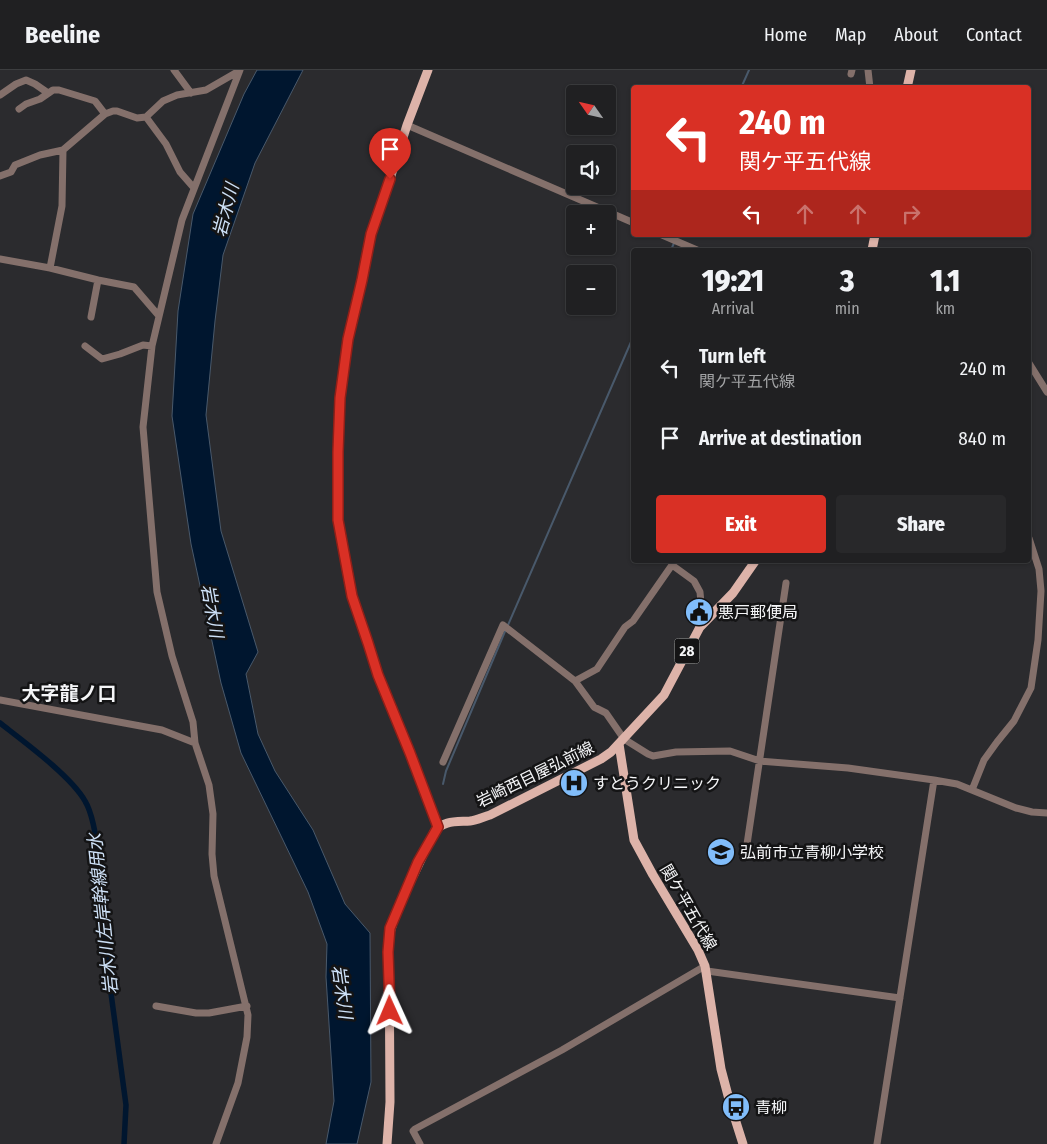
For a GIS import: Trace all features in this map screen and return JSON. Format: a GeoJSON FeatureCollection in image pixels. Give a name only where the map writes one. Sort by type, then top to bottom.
{"type":"FeatureCollection","features":[{"type":"Feature","properties":{"kind":"main road"},"geometry":{"type":"LineString","coordinates":[[387,1144],[390,1102],[389,936],[397,910],[418,862],[438,827],[378,675],[352,596],[338,520],[338,452],[340,407],[348,339],[371,234],[407,125],[428,70]]}},
{"type":"Feature","properties":{"kind":"main road"},"geometry":{"type":"LineString","coordinates":[[908,85],[911,70]]}},
{"type":"Feature","properties":{"kind":"main road","name":"岩崎西目屋弘前線"},"geometry":{"type":"LineString","coordinates":[[438,827],[445,823],[472,820],[490,815],[601,759],[622,741],[664,695],[696,634],[712,614],[733,593],[754,563]]}},
{"type":"Feature","properties":{"kind":"main road","name":"関ケ平五代線"},"geometry":{"type":"LineString","coordinates":[[622,741],[634,840],[698,950],[706,968],[721,1070],[743,1144]]}},
{"type":"Feature","properties":{"kind":"street"},"geometry":{"type":"LineString","coordinates":[[174,70],[191,93]]}},
{"type":"Feature","properties":{"kind":"street"},"geometry":{"type":"LineString","coordinates":[[0,176],[11,172],[15,165],[40,155],[63,150],[105,114],[117,111],[137,118],[146,117],[163,101],[176,95],[206,90],[240,70]]}},
{"type":"Feature","properties":{"kind":"street"},"geometry":{"type":"LineString","coordinates":[[216,1144],[238,1083],[247,1037],[248,1015],[214,876],[212,854],[213,814],[209,785],[195,743],[193,722],[172,656],[157,592],[143,427],[152,346],[182,220],[240,70]]}},
{"type":"Feature","properties":{"kind":"street"},"geometry":{"type":"LineString","coordinates":[[868,70],[870,85]]}},
{"type":"Feature","properties":{"kind":"street"},"geometry":{"type":"LineString","coordinates":[[0,95],[16,84],[26,80],[48,93]]}},
{"type":"Feature","properties":{"kind":"street"},"geometry":{"type":"LineString","coordinates":[[19,109],[26,104],[40,100],[52,90],[59,90],[96,101],[105,114]]}},
{"type":"Feature","properties":{"kind":"street"},"geometry":{"type":"LineString","coordinates":[[146,117],[166,144],[180,172],[194,188]]}},
{"type":"Feature","properties":{"kind":"street"},"geometry":{"type":"LineString","coordinates":[[407,125],[631,222]]}},
{"type":"Feature","properties":{"kind":"street"},"geometry":{"type":"LineString","coordinates":[[50,268],[62,206],[63,150]]}},
{"type":"Feature","properties":{"kind":"street"},"geometry":{"type":"LineString","coordinates":[[667,237],[692,248]]}},
{"type":"Feature","properties":{"kind":"street"},"geometry":{"type":"LineString","coordinates":[[0,259],[134,287],[159,316]]}},
{"type":"Feature","properties":{"kind":"street"},"geometry":{"type":"LineString","coordinates":[[91,317],[98,280]]}},
{"type":"Feature","properties":{"kind":"street"},"geometry":{"type":"LineString","coordinates":[[85,346],[102,359],[143,345],[152,346]]}},
{"type":"Feature","properties":{"kind":"street"},"geometry":{"type":"LineString","coordinates":[[1031,366],[1047,392]]}},
{"type":"Feature","properties":{"kind":"street"},"geometry":{"type":"LineString","coordinates":[[972,790],[984,760],[1014,721],[1031,688],[1038,640],[1041,591],[1039,569],[1031,544]]}},
{"type":"Feature","properties":{"kind":"street"},"geometry":{"type":"LineString","coordinates":[[575,681],[597,669],[625,627],[633,621],[672,565],[694,581],[698,587],[701,603],[712,614]]}},
{"type":"Feature","properties":{"kind":"street"},"geometry":{"type":"LineString","coordinates":[[746,851],[786,583]]}},
{"type":"Feature","properties":{"kind":"street"},"geometry":{"type":"LineString","coordinates":[[443,762],[503,625],[575,681],[594,708],[606,714],[622,741],[653,756],[676,752],[730,751],[760,761],[848,768],[934,780],[957,784],[1016,808],[1047,813]]}},
{"type":"Feature","properties":{"kind":"street"},"geometry":{"type":"LineString","coordinates":[[0,700],[162,730],[195,743]]}},
{"type":"Feature","properties":{"kind":"street"},"geometry":{"type":"LineString","coordinates":[[877,1144],[934,780]]}},
{"type":"Feature","properties":{"kind":"street"},"geometry":{"type":"LineString","coordinates":[[420,1144],[413,1131],[416,1129],[562,1050],[706,968],[900,998]]}},
{"type":"Feature","properties":{"kind":"street"},"geometry":{"type":"LineString","coordinates":[[156,1006],[196,1013],[210,1013],[247,1006]]}},
{"type":"Feature","properties":{"kind":"water","name":"岩木川"},"geometry":{"type":"Polygon","coordinates":[[[257,70],[303,70],[255,163],[223,255],[206,415],[221,531],[258,652],[246,674],[258,734],[275,771],[313,830],[345,904],[370,933],[371,1082],[357,1144],[326,1144],[334,1101],[326,977],[327,944],[308,892],[241,753],[221,683],[191,544],[172,416],[178,311],[193,214],[244,94],[257,70]]]}},
{"type":"Feature","properties":{"kind":"waterway"},"geometry":{"type":"LineString","coordinates":[[742,85],[749,70]]}},
{"type":"Feature","properties":{"kind":"waterway"},"geometry":{"type":"LineString","coordinates":[[672,248],[674,243]]}},
{"type":"Feature","properties":{"kind":"waterway"},"geometry":{"type":"LineString","coordinates":[[508,625],[631,342]]}},
{"type":"Feature","properties":{"kind":"waterway"},"geometry":{"type":"LineString","coordinates":[[443,784],[446,771],[506,629]]}},
{"type":"Feature","properties":{"kind":"waterway","name":"岩木川左岸幹線用水"},"geometry":{"type":"LineString","coordinates":[[0,723],[58,770],[78,791],[90,812],[97,844],[102,898],[102,926],[126,1105],[124,1144]]}},
{"type":"Feature","properties":{"kind":"place","name":"悪戸郵便局"},"geometry":{"type":"Point","coordinates":[699,612]}},
{"type":"Feature","properties":{"kind":"place","name":"すとうクリニック"},"geometry":{"type":"Point","coordinates":[574,783]}},
{"type":"Feature","properties":{"kind":"place","name":"弘前市立青柳小学校"},"geometry":{"type":"Point","coordinates":[721,852]}},
{"type":"Feature","properties":{"kind":"place","name":"青柳"},"geometry":{"type":"Point","coordinates":[736,1107]}},
{"type":"Feature","properties":{"kind":"district","name":"大字龍ノ口"},"geometry":{"type":"Point","coordinates":[69,693]}},
{"type":"Feature","properties":{"kind":"route"},"geometry":{"type":"LineString","coordinates":[[390,179],[371,234],[348,339],[340,398],[338,520],[352,596],[378,675],[438,827],[418,862],[390,928],[388,952],[390,1011]]}}]}
